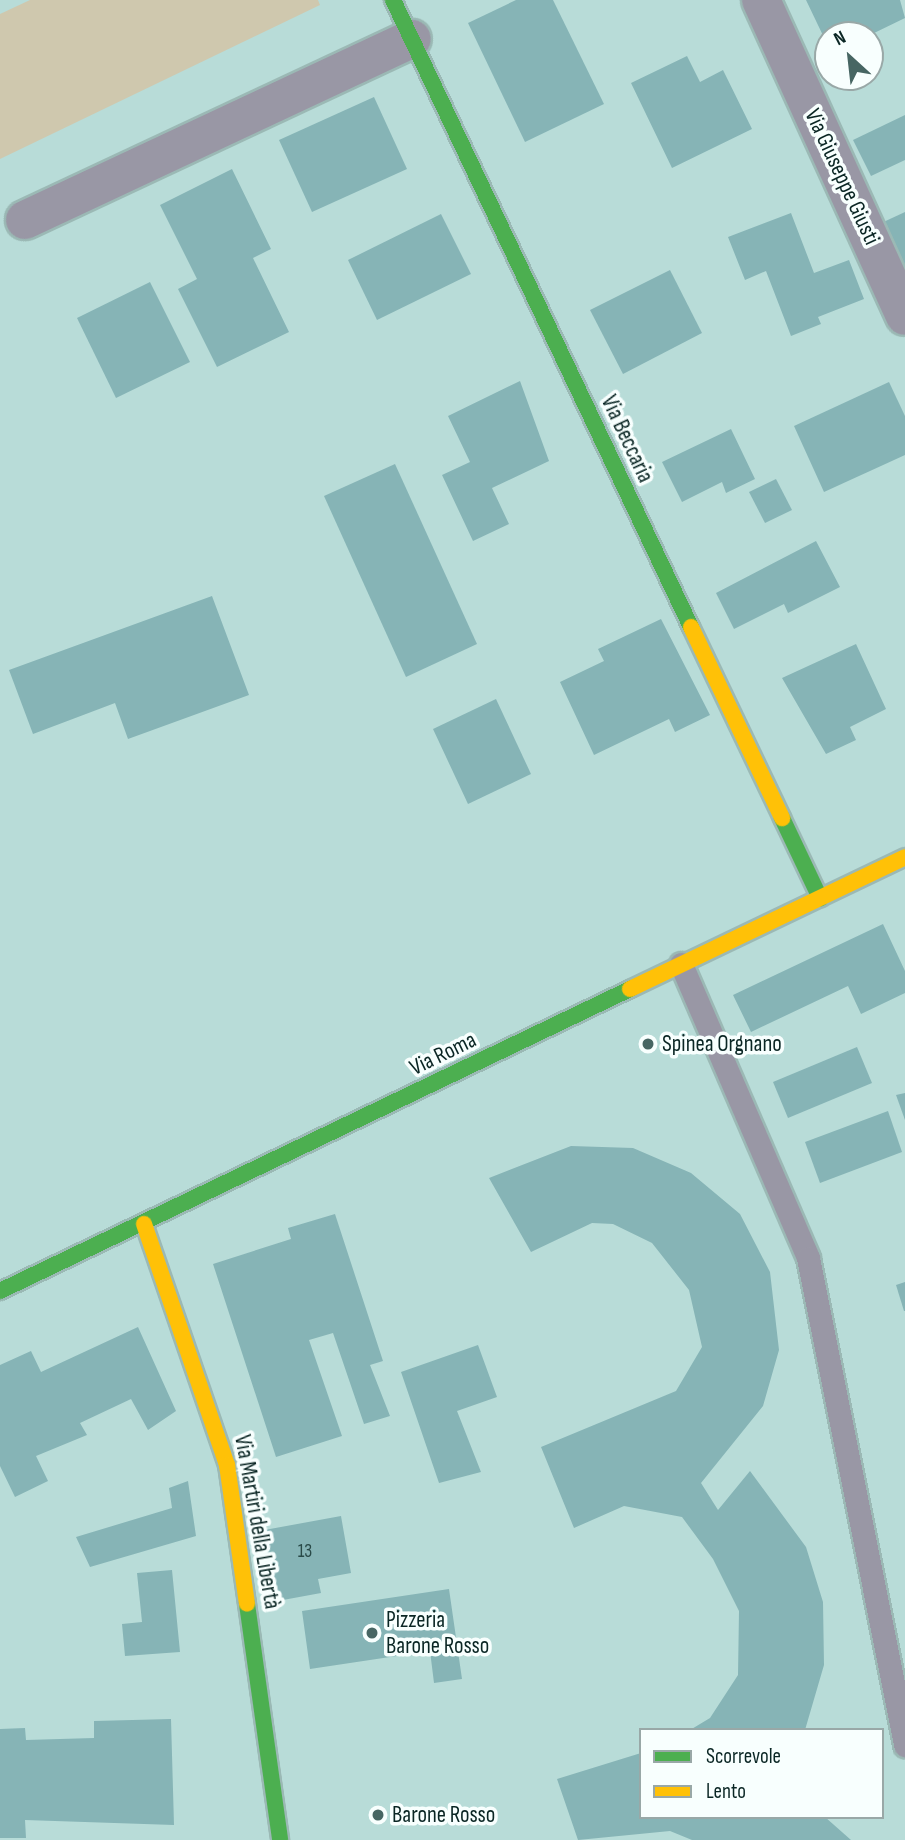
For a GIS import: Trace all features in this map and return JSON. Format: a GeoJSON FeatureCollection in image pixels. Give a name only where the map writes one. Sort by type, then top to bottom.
{"type":"FeatureCollection","features":[{"type":"Feature","properties":{"kind":"street","name":"Via Beccaria"},"geometry":{"type":"LineString","coordinates":[[393,0],[820,898]]}},
{"type":"Feature","properties":{"kind":"street","name":"Via Giuseppe Giusti"},"geometry":{"type":"LineString","coordinates":[[761,0],[905,316]]}},
{"type":"Feature","properties":{"kind":"street"},"geometry":{"type":"LineString","coordinates":[[25,220],[412,38]]}},
{"type":"Feature","properties":{"kind":"street","name":"Via Roma"},"geometry":{"type":"LineString","coordinates":[[0,1291],[905,858]]}},
{"type":"Feature","properties":{"kind":"street","name":"Via Martiri della Libertà"},"geometry":{"type":"LineString","coordinates":[[144,1224],[227,1465],[280,1840]]}},
{"type":"Feature","properties":{"kind":"lane"},"geometry":{"type":"LineString","coordinates":[[681,964],[808,1258],[905,1745]]}},
{"type":"Feature","properties":{"kind":"shaded area"},"geometry":{"type":"Polygon","coordinates":[[[30,0],[318,0],[320,5],[0,159],[0,14],[30,0]]]}},
{"type":"Feature","properties":{"kind":"building"},"geometry":{"type":"Polygon","coordinates":[[[516,0],[553,0],[604,104],[525,142],[468,23],[516,0]]]}},
{"type":"Feature","properties":{"kind":"building"},"geometry":{"type":"Polygon","coordinates":[[[806,0],[900,0],[905,18],[884,28],[884,21],[816,21],[806,0]]]}},
{"type":"Feature","properties":{"kind":"building"},"geometry":{"type":"Polygon","coordinates":[[[687,56],[700,82],[723,70],[752,129],[672,168],[631,83],[687,56]]]}},
{"type":"Feature","properties":{"kind":"building"},"geometry":{"type":"Polygon","coordinates":[[[374,97],[407,169],[312,212],[279,140],[374,97]]]}},
{"type":"Feature","properties":{"kind":"building"},"geometry":{"type":"Polygon","coordinates":[[[905,115],[905,160],[871,176],[853,140],[905,115]]]}},
{"type":"Feature","properties":{"kind":"building"},"geometry":{"type":"Polygon","coordinates":[[[232,169],[271,249],[253,258],[289,332],[217,367],[178,289],[197,279],[160,205],[232,169]]]}},
{"type":"Feature","properties":{"kind":"building"},"geometry":{"type":"Polygon","coordinates":[[[905,212],[905,284],[877,225],[905,212]]]}},
{"type":"Feature","properties":{"kind":"building"},"geometry":{"type":"Polygon","coordinates":[[[791,213],[814,273],[849,260],[864,299],[818,317],[821,324],[791,336],[766,271],[745,280],[728,237],[791,213]]]}},
{"type":"Feature","properties":{"kind":"building"},"geometry":{"type":"Polygon","coordinates":[[[441,214],[471,274],[377,320],[348,260],[441,214]]]}},
{"type":"Feature","properties":{"kind":"building"},"geometry":{"type":"Polygon","coordinates":[[[670,270],[702,333],[623,374],[590,310],[670,270]]]}},
{"type":"Feature","properties":{"kind":"building"},"geometry":{"type":"Polygon","coordinates":[[[150,282],[190,362],[116,398],[77,318],[150,282]]]}},
{"type":"Feature","properties":{"kind":"building"},"geometry":{"type":"Polygon","coordinates":[[[520,381],[549,461],[492,488],[509,524],[473,541],[442,475],[470,462],[448,416],[520,381]]]}},
{"type":"Feature","properties":{"kind":"building"},"geometry":{"type":"Polygon","coordinates":[[[889,382],[905,416],[905,455],[824,492],[794,426],[889,382]]]}},
{"type":"Feature","properties":{"kind":"building"},"geometry":{"type":"Polygon","coordinates":[[[731,429],[755,479],[726,493],[722,482],[682,502],[662,462],[731,429]]]}},
{"type":"Feature","properties":{"kind":"building"},"geometry":{"type":"Polygon","coordinates":[[[395,464],[477,644],[406,677],[324,496],[395,464]]]}},
{"type":"Feature","properties":{"kind":"building"},"geometry":{"type":"Polygon","coordinates":[[[776,479],[792,510],[765,523],[749,492],[776,479]]]}},
{"type":"Feature","properties":{"kind":"building"},"geometry":{"type":"Polygon","coordinates":[[[816,541],[840,587],[788,613],[784,604],[734,629],[716,593],[816,541]]]}},
{"type":"Feature","properties":{"kind":"building"},"geometry":{"type":"Polygon","coordinates":[[[212,596],[249,695],[128,739],[115,703],[33,734],[9,670],[212,596]]]}},
{"type":"Feature","properties":{"kind":"building"},"geometry":{"type":"Polygon","coordinates":[[[661,619],[710,715],[675,732],[669,719],[594,755],[560,682],[604,661],[598,649],[661,619]]]}},
{"type":"Feature","properties":{"kind":"building"},"geometry":{"type":"Polygon","coordinates":[[[856,644],[886,709],[850,727],[856,740],[826,754],[782,678],[856,644]]]}},
{"type":"Feature","properties":{"kind":"building"},"geometry":{"type":"Polygon","coordinates":[[[496,699],[531,774],[468,804],[433,729],[496,699]]]}},
{"type":"Feature","properties":{"kind":"building"},"geometry":{"type":"Polygon","coordinates":[[[883,924],[905,971],[905,993],[861,1014],[848,986],[751,1032],[733,995],[883,924]]]}},
{"type":"Feature","properties":{"kind":"building"},"geometry":{"type":"Polygon","coordinates":[[[857,1047],[872,1083],[788,1118],[773,1082],[857,1047]]]}},
{"type":"Feature","properties":{"kind":"building"},"geometry":{"type":"Polygon","coordinates":[[[905,1093],[905,1120],[896,1095],[905,1093]]]}},
{"type":"Feature","properties":{"kind":"building"},"geometry":{"type":"Polygon","coordinates":[[[888,1111],[902,1152],[820,1183],[805,1142],[888,1111]]]}},
{"type":"Feature","properties":{"kind":"building"},"geometry":{"type":"Polygon","coordinates":[[[571,1146],[633,1148],[691,1173],[740,1214],[770,1272],[779,1350],[763,1406],[701,1483],[718,1510],[750,1471],[806,1547],[823,1602],[824,1665],[806,1728],[693,1728],[710,1718],[738,1675],[739,1611],[713,1559],[682,1517],[624,1506],[574,1528],[541,1447],[676,1391],[702,1347],[689,1290],[652,1243],[613,1224],[592,1223],[531,1252],[489,1178],[571,1146]]]}},
{"type":"Feature","properties":{"kind":"building"},"geometry":{"type":"Polygon","coordinates":[[[335,1214],[383,1361],[370,1365],[390,1416],[364,1424],[333,1333],[309,1340],[342,1436],[276,1457],[213,1264],[291,1239],[288,1228],[335,1214]]]}},
{"type":"Feature","properties":{"kind":"building"},"geometry":{"type":"Polygon","coordinates":[[[905,1282],[905,1311],[904,1311],[896,1285],[905,1282]]]}},
{"type":"Feature","properties":{"kind":"building"},"geometry":{"type":"Polygon","coordinates":[[[138,1327],[176,1411],[148,1430],[131,1399],[80,1423],[87,1435],[36,1456],[48,1481],[15,1497],[0,1466],[0,1365],[31,1351],[41,1372],[138,1327]]]}},
{"type":"Feature","properties":{"kind":"building"},"geometry":{"type":"Polygon","coordinates":[[[478,1345],[497,1397],[457,1411],[481,1472],[439,1483],[401,1372],[478,1345]]]}},
{"type":"Feature","properties":{"kind":"building"},"geometry":{"type":"Polygon","coordinates":[[[188,1481],[196,1536],[90,1567],[76,1537],[172,1508],[169,1488],[188,1481]]]}},
{"type":"Feature","properties":{"kind":"building"},"geometry":{"type":"Polygon","coordinates":[[[341,1516],[351,1573],[318,1579],[321,1593],[272,1602],[259,1531],[341,1516]]]}},
{"type":"Feature","properties":{"kind":"building"},"geometry":{"type":"Polygon","coordinates":[[[172,1570],[180,1652],[125,1656],[122,1624],[142,1622],[137,1573],[172,1570]]]}},
{"type":"Feature","properties":{"kind":"building"},"geometry":{"type":"Polygon","coordinates":[[[449,1589],[462,1679],[434,1683],[430,1651],[310,1669],[302,1611],[449,1589]]]}},
{"type":"Feature","properties":{"kind":"building"},"geometry":{"type":"Polygon","coordinates":[[[171,1719],[174,1825],[25,1820],[26,1838],[0,1838],[0,1729],[25,1728],[26,1740],[94,1738],[94,1721],[171,1719]]]}},
{"type":"Feature","properties":{"kind":"building"},"geometry":{"type":"Polygon","coordinates":[[[639,1754],[639,1819],[827,1819],[851,1840],[692,1840],[670,1831],[578,1840],[557,1779],[639,1754]]]}},
{"type":"Feature","properties":{"kind":"traffic: fast"},"geometry":{"type":"LineString","coordinates":[[393,0],[691,627]]}},
{"type":"Feature","properties":{"kind":"traffic: fast"},"geometry":{"type":"LineString","coordinates":[[782,818],[820,898]]}},
{"type":"Feature","properties":{"kind":"traffic: fast"},"geometry":{"type":"LineString","coordinates":[[0,1291],[630,989]]}},
{"type":"Feature","properties":{"kind":"traffic: fast"},"geometry":{"type":"LineString","coordinates":[[247,1604],[280,1840]]}},
{"type":"Feature","properties":{"kind":"traffic: slow"},"geometry":{"type":"LineString","coordinates":[[691,627],[782,818]]}},
{"type":"Feature","properties":{"kind":"traffic: slow"},"geometry":{"type":"LineString","coordinates":[[630,989],[905,857]]}},
{"type":"Feature","properties":{"kind":"traffic: slow"},"geometry":{"type":"LineString","coordinates":[[144,1224],[227,1465],[247,1604]]}},
{"type":"Feature","properties":{"kind":"place","name":"Spinea Orgnano"},"geometry":{"type":"Point","coordinates":[648,1044]}},
{"type":"Feature","properties":{"kind":"place","name":"Pizzeria Barone Rosso"},"geometry":{"type":"Point","coordinates":[372,1633]}},
{"type":"Feature","properties":{"kind":"place","name":"Barone Rosso"},"geometry":{"type":"Point","coordinates":[378,1815]}}]}
